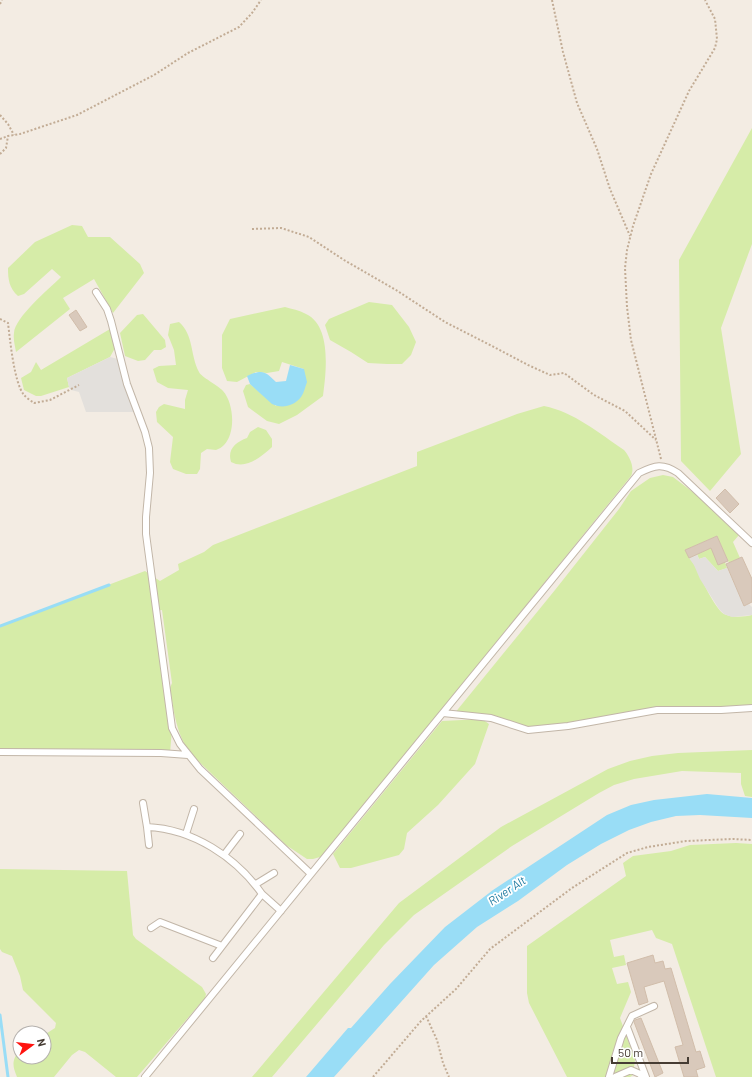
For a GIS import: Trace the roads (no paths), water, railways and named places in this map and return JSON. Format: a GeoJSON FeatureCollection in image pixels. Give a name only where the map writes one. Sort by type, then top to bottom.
{"type":"FeatureCollection","features":[{"type":"Feature","properties":{"kind":"lane"},"geometry":{"type":"LineString","coordinates":[[96,292],[107,309],[127,384],[145,432],[149,448],[150,473],[146,534],[172,726],[180,744],[200,769],[311,874]]}},
{"type":"Feature","properties":{"kind":"lane"},"geometry":{"type":"LineString","coordinates":[[145,1077],[639,473],[655,466],[670,468],[752,543]]}},
{"type":"Feature","properties":{"kind":"lane"},"geometry":{"type":"LineString","coordinates":[[443,713],[491,718],[528,730],[568,726],[657,710],[721,710],[752,708]]}},
{"type":"Feature","properties":{"kind":"lane"},"geometry":{"type":"LineString","coordinates":[[0,752],[188,755]]}},
{"type":"Feature","properties":{"kind":"lane"},"geometry":{"type":"LineString","coordinates":[[144,803],[148,845]]}},
{"type":"Feature","properties":{"kind":"lane"},"geometry":{"type":"LineString","coordinates":[[186,834],[194,809]]}},
{"type":"Feature","properties":{"kind":"lane"},"geometry":{"type":"LineString","coordinates":[[147,827],[171,830],[186,834],[224,855],[242,870],[256,884],[262,894],[281,911]]}},
{"type":"Feature","properties":{"kind":"lane"},"geometry":{"type":"LineString","coordinates":[[224,855],[240,834]]}},
{"type":"Feature","properties":{"kind":"lane"},"geometry":{"type":"LineString","coordinates":[[256,884],[274,873]]}},
{"type":"Feature","properties":{"kind":"lane"},"geometry":{"type":"LineString","coordinates":[[213,958],[262,894]]}},
{"type":"Feature","properties":{"kind":"lane"},"geometry":{"type":"LineString","coordinates":[[151,928],[160,922],[222,946]]}},
{"type":"Feature","properties":{"kind":"lane"},"geometry":{"type":"LineString","coordinates":[[609,1077],[621,1038],[632,1016],[654,1006]]}},
{"type":"Feature","properties":{"kind":"lane"},"geometry":{"type":"LineString","coordinates":[[627,1027],[646,1077]]}},
{"type":"Feature","properties":{"kind":"lane"},"geometry":{"type":"LineString","coordinates":[[614,1077],[630,1070],[640,1074],[642,1077]]}},
{"type":"Feature","properties":{"kind":"water"},"geometry":{"type":"Polygon","coordinates":[[[290,365],[304,369],[307,382],[301,397],[295,403],[288,406],[276,406],[272,404],[250,384],[247,376],[257,372],[263,372],[269,375],[276,382],[286,381],[290,365]]]}},
{"type":"Feature","properties":{"kind":"water","name":"River Alt"},"geometry":{"type":"Polygon","coordinates":[[[707,794],[752,798],[752,818],[700,815],[676,816],[651,822],[629,830],[601,844],[567,865],[518,901],[477,927],[434,965],[334,1077],[306,1077],[348,1028],[351,1028],[390,984],[445,927],[493,890],[607,815],[631,805],[654,800],[707,794]]]}},
{"type":"Feature","properties":{"kind":"waterway"},"geometry":{"type":"LineString","coordinates":[[0,626],[109,585]]}},
{"type":"Feature","properties":{"kind":"waterway"},"geometry":{"type":"LineString","coordinates":[[0,1015],[8,1077]]}}]}
